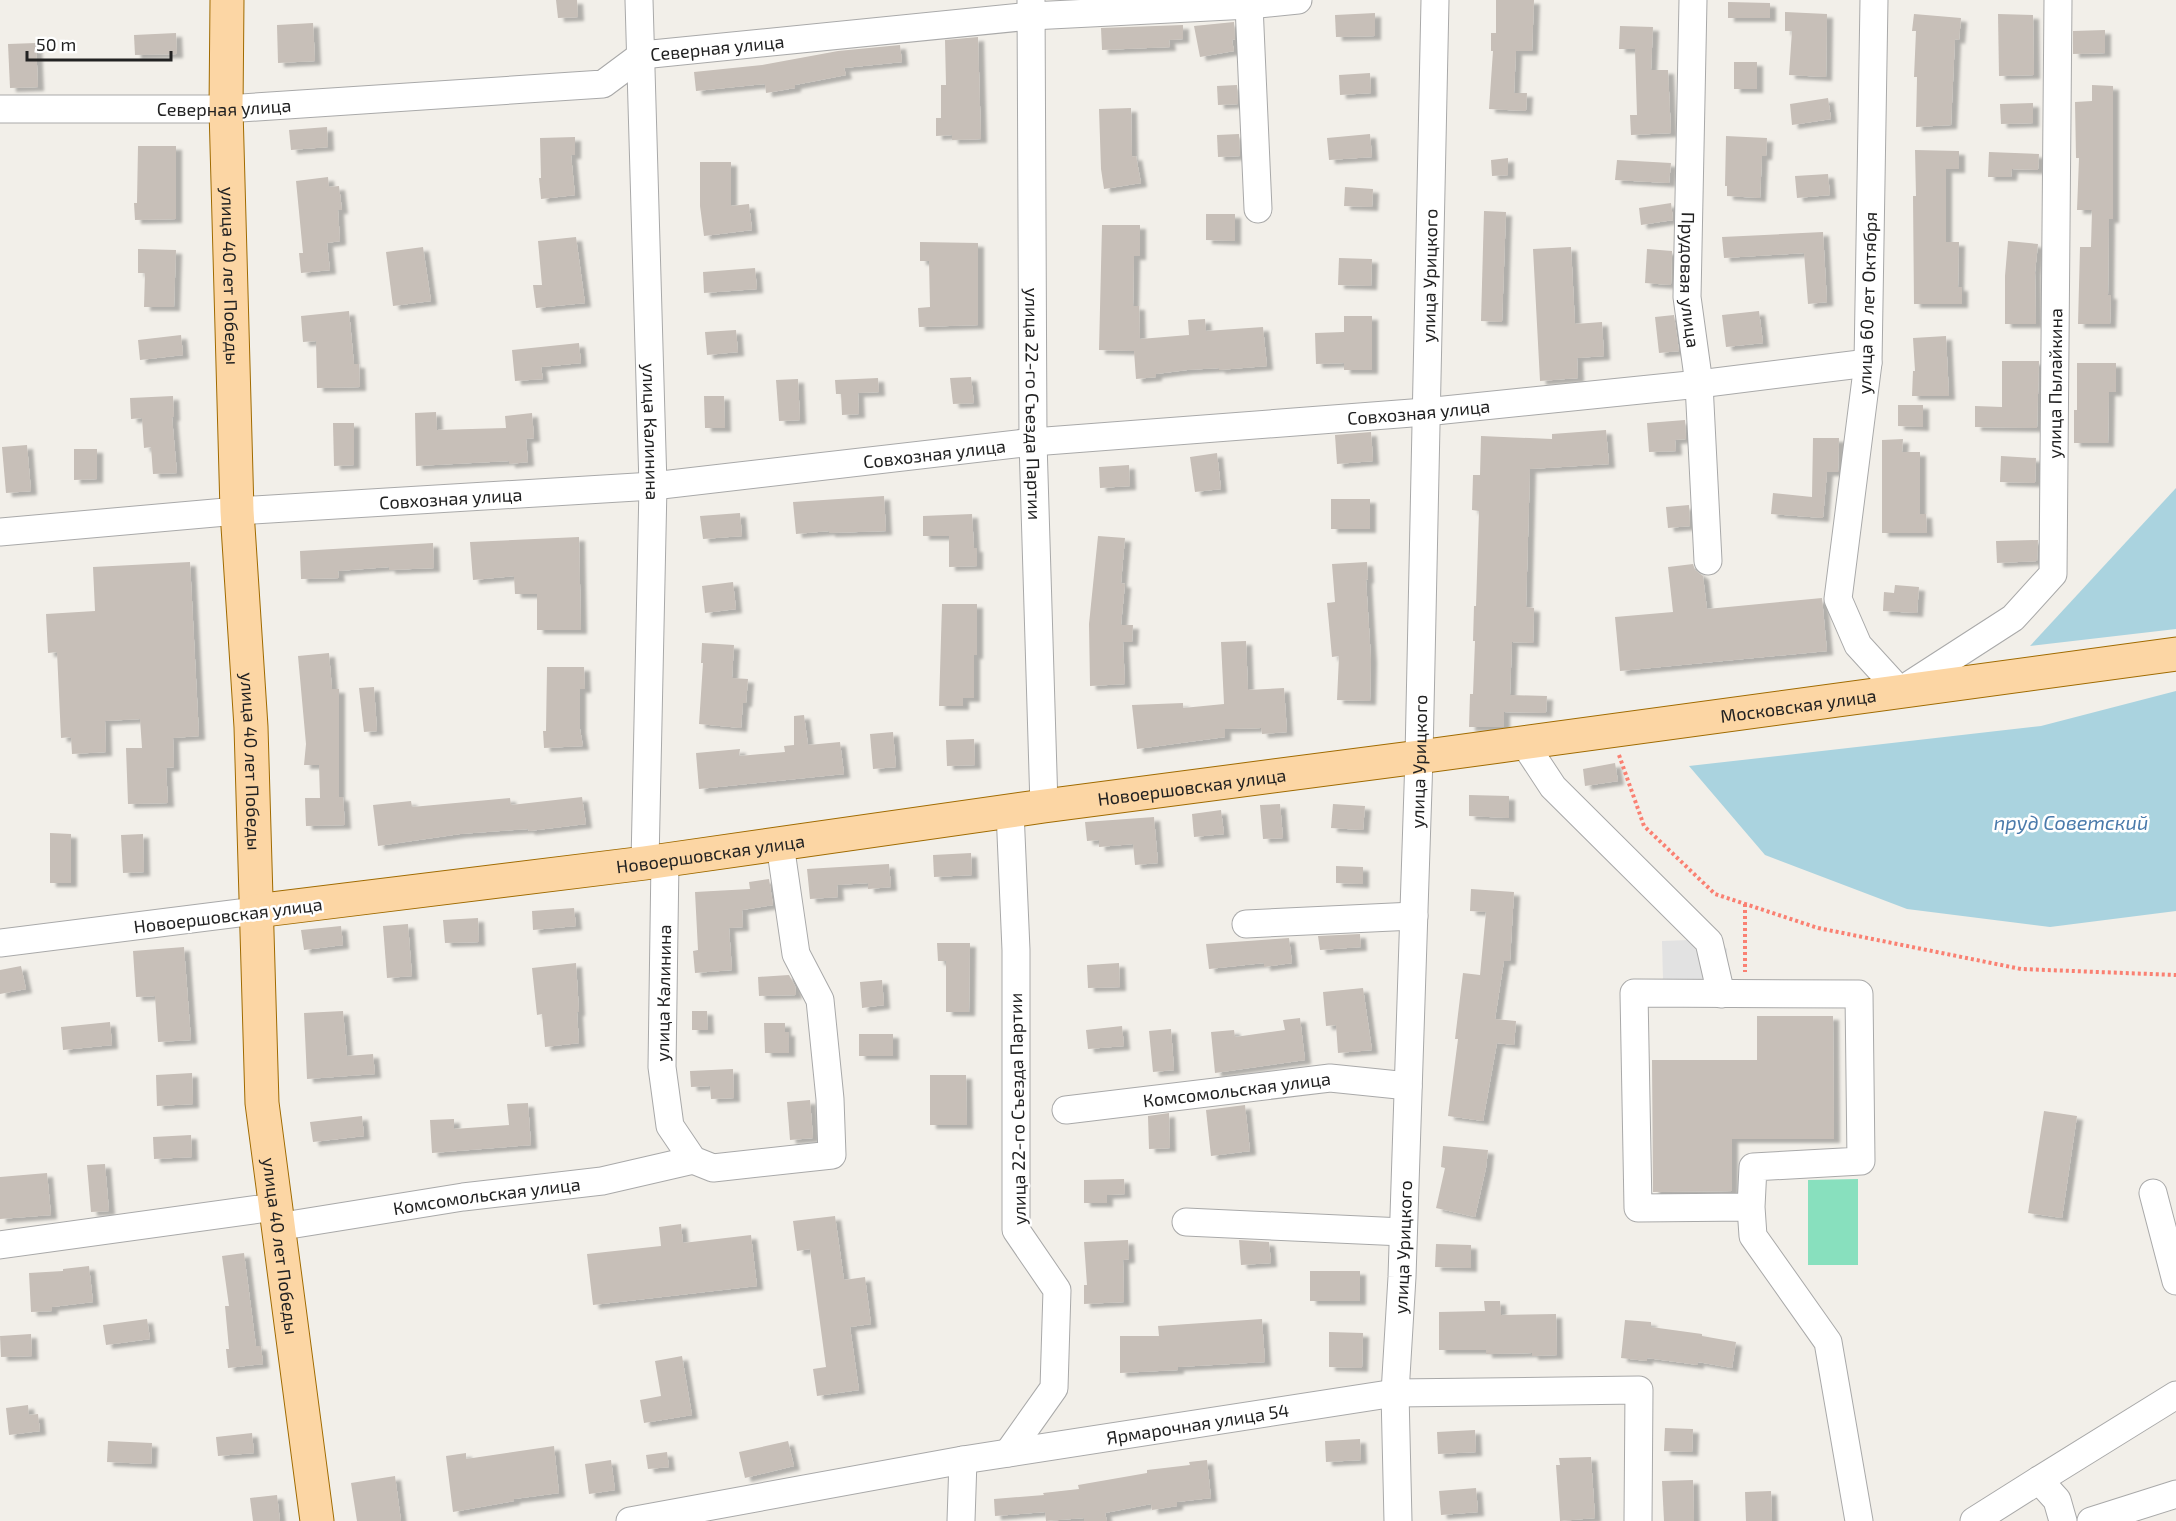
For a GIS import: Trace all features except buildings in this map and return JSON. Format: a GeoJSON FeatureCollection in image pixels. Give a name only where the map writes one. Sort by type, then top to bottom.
{"type":"FeatureCollection","features":[{"type":"Feature","properties":{"kind":"main road","name":"улица 40 лет Победы"},"geometry":{"type":"LineString","coordinates":[[226,0],[226,108],[237,511],[251,728],[262,1103],[317,1521]]}},
{"type":"Feature","properties":{"kind":"main road","name":"Московская улица"},"geometry":{"type":"LineString","coordinates":[[1419,757],[2176,654]]}},
{"type":"Feature","properties":{"kind":"main road","name":"Новоершовская улица"},"geometry":{"type":"LineString","coordinates":[[256,911],[655,861],[1044,806],[1419,757]]}},
{"type":"Feature","properties":{"kind":"street","name":"улица Калинина"},"geometry":{"type":"LineString","coordinates":[[639,0],[653,486],[655,861],[662,1067],[670,1126],[693,1160]]}},
{"type":"Feature","properties":{"kind":"street","name":"Северная улица"},"geometry":{"type":"LineString","coordinates":[[0,109],[226,108],[603,84],[642,56],[1031,8],[1249,5],[1298,0]]}},
{"type":"Feature","properties":{"kind":"street","name":"улица Урицкого"},"geometry":{"type":"LineString","coordinates":[[1398,1521],[1395,1393],[1404,1232],[1419,757],[1435,0]]}},
{"type":"Feature","properties":{"kind":"street","name":"Прудовая улица"},"geometry":{"type":"LineString","coordinates":[[1693,0],[1687,297],[1699,384],[1708,561]]}},
{"type":"Feature","properties":{"kind":"street","name":"улица 60 лет Октября"},"geometry":{"type":"LineString","coordinates":[[1874,0],[1868,363],[1838,600],[1858,645],[1900,691]]}},
{"type":"Feature","properties":{"kind":"street","name":"улица Пылайкина"},"geometry":{"type":"LineString","coordinates":[[1900,691],[2013,618],[2053,574],[2058,0]]}},
{"type":"Feature","properties":{"kind":"street"},"geometry":{"type":"LineString","coordinates":[[1249,5],[1258,209]]}},
{"type":"Feature","properties":{"kind":"street","name":"улица 22-го Съезда Партии"},"geometry":{"type":"LineString","coordinates":[[1031,8],[1033,442],[1044,806]]}},
{"type":"Feature","properties":{"kind":"street","name":"Совхозная улица"},"geometry":{"type":"LineString","coordinates":[[0,532],[237,511],[653,486],[1033,442],[1425,412],[1699,384],[1868,363]]}},
{"type":"Feature","properties":{"kind":"street"},"geometry":{"type":"LineString","coordinates":[[1524,743],[1553,787],[1709,942],[1733,994]]}},
{"type":"Feature","properties":{"kind":"street","name":"улица 22-го Съезда Партии"},"geometry":{"type":"LineString","coordinates":[[1008,1453],[1054,1388],[1057,1290],[1016,1230],[1016,950],[1010,811]]}},
{"type":"Feature","properties":{"kind":"street"},"geometry":{"type":"LineString","coordinates":[[693,1160],[713,1168],[832,1155],[830,1099],[820,1000],[796,954],[780,843]]}},
{"type":"Feature","properties":{"kind":"street","name":"Новоершовская улица"},"geometry":{"type":"LineString","coordinates":[[0,943],[256,911]]}},
{"type":"Feature","properties":{"kind":"street"},"geometry":{"type":"LineString","coordinates":[[1246,924],[1414,916]]}},
{"type":"Feature","properties":{"kind":"street"},"geometry":{"type":"LineString","coordinates":[[1751,1207],[1638,1208],[1634,993],[1859,994],[1861,1161],[1753,1167],[1751,1207],[1753,1236],[1828,1342],[1859,1521]]}},
{"type":"Feature","properties":{"kind":"street","name":"Комсомольская улица"},"geometry":{"type":"LineString","coordinates":[[1066,1110],[1330,1078],[1408,1086]]}},
{"type":"Feature","properties":{"kind":"street","name":"Комсомольская улица"},"geometry":{"type":"LineString","coordinates":[[0,1245],[602,1181],[693,1160]]}},
{"type":"Feature","properties":{"kind":"street"},"geometry":{"type":"LineString","coordinates":[[2153,1193],[2176,1281]]}},
{"type":"Feature","properties":{"kind":"street"},"geometry":{"type":"LineString","coordinates":[[1186,1222],[1404,1232]]}},
{"type":"Feature","properties":{"kind":"street","name":"Ярмарочная улица 54"},"geometry":{"type":"LineString","coordinates":[[630,1521],[963,1460],[1395,1393],[1640,1390],[1638,1521]]}},
{"type":"Feature","properties":{"kind":"street"},"geometry":{"type":"LineString","coordinates":[[1974,1521],[2176,1395]]}},
{"type":"Feature","properties":{"kind":"street"},"geometry":{"type":"LineString","coordinates":[[961,1521],[963,1460]]}},
{"type":"Feature","properties":{"kind":"street"},"geometry":{"type":"LineString","coordinates":[[2039,1480],[2057,1500],[2063,1521]]}},
{"type":"Feature","properties":{"kind":"street"},"geometry":{"type":"LineString","coordinates":[[2091,1521],[2176,1494]]}},
{"type":"Feature","properties":{"kind":"path"},"geometry":{"type":"LineString","coordinates":[[1613,730],[1644,826],[1715,894],[1818,928],[2021,969],[2176,975]]}},
{"type":"Feature","properties":{"kind":"path"},"geometry":{"type":"LineString","coordinates":[[1733,994],[1745,904]]}},
{"type":"Feature","properties":{"kind":"green space"},"geometry":{"type":"Polygon","coordinates":[[[1858,1179],[1858,1265],[1808,1265],[1808,1180],[1858,1179]]]}},
{"type":"Feature","properties":{"kind":"shaded area"},"geometry":{"type":"Polygon","coordinates":[[[1716,939],[1727,949],[1728,979],[1663,980],[1662,941],[1716,939]]]}},
{"type":"Feature","properties":{"kind":"water"},"geometry":{"type":"Polygon","coordinates":[[[2176,488],[2176,629],[2030,646],[2176,488]]]}},
{"type":"Feature","properties":{"kind":"water","name":"пруд Советский"},"geometry":{"type":"Polygon","coordinates":[[[2176,691],[2176,911],[2050,927],[1907,909],[1765,855],[1689,766],[2041,726],[2176,691]]]}}]}
